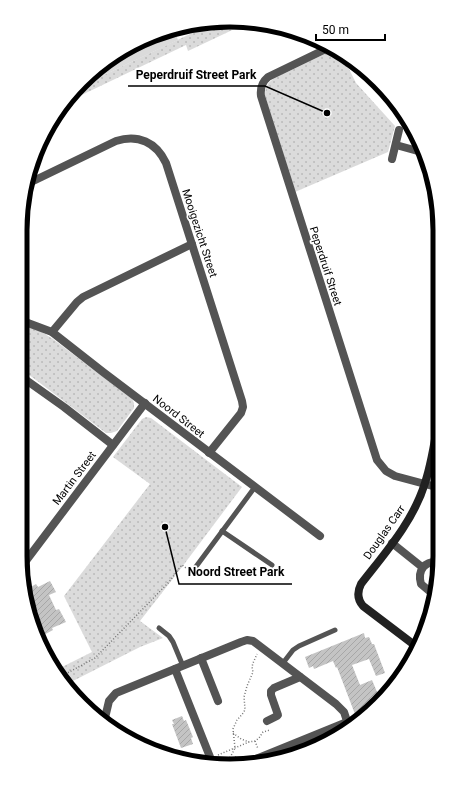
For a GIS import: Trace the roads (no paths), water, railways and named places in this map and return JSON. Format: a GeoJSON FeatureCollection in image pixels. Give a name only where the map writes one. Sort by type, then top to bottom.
{"type":"FeatureCollection","features":[{"type":"Feature","properties":{"kind":"street","name":"Peperdruif Street"},"geometry":{"type":"LineString","coordinates":[[324,50],[268,77],[261,87],[261,96],[375,456],[383,468],[390,474],[433,486]]}},
{"type":"Feature","properties":{"kind":"street"},"geometry":{"type":"LineString","coordinates":[[392,159],[400,130]]}},
{"type":"Feature","properties":{"kind":"street","name":"Mooigezicht Street"},"geometry":{"type":"LineString","coordinates":[[34,178],[116,141],[133,138],[150,144],[159,152],[166,163],[243,407],[241,413],[209,453]]}},
{"type":"Feature","properties":{"kind":"street"},"geometry":{"type":"LineString","coordinates":[[396,145],[417,151]]}},
{"type":"Feature","properties":{"kind":"street"},"geometry":{"type":"LineString","coordinates":[[52,332],[83,297],[192,244]]}},
{"type":"Feature","properties":{"kind":"street","name":"Noord Street"},"geometry":{"type":"LineString","coordinates":[[27,323],[52,332],[320,536]]}},
{"type":"Feature","properties":{"kind":"street"},"geometry":{"type":"LineString","coordinates":[[27,382],[64,407],[113,445]]}},
{"type":"Feature","properties":{"kind":"street","name":"Martin Street"},"geometry":{"type":"LineString","coordinates":[[27,559],[145,403]]}},
{"type":"Feature","properties":{"kind":"street","name":"Douglas Carr"},"geometry":{"type":"LineString","coordinates":[[413,644],[363,606],[359,601],[358,588],[404,528],[425,484],[433,450]]}},
{"type":"Feature","properties":{"kind":"street"},"geometry":{"type":"LineString","coordinates":[[392,544],[422,568]]}},
{"type":"Feature","properties":{"kind":"street"},"geometry":{"type":"LineString","coordinates":[[430,591],[421,584],[420,576],[422,568],[428,563],[433,562]]}},
{"type":"Feature","properties":{"kind":"street"},"geometry":{"type":"LineString","coordinates":[[106,717],[110,701],[116,693],[246,640],[253,641],[262,647],[336,704],[344,712],[347,722]]}},
{"type":"Feature","properties":{"kind":"street"},"geometry":{"type":"LineString","coordinates":[[201,658],[218,701]]}},
{"type":"Feature","properties":{"kind":"street"},"geometry":{"type":"LineString","coordinates":[[179,667],[210,758]]}},
{"type":"Feature","properties":{"kind":"street"},"geometry":{"type":"LineString","coordinates":[[267,721],[278,716],[271,696],[271,691],[274,688],[300,677]]}},
{"type":"Feature","properties":{"kind":"street"},"geometry":{"type":"LineString","coordinates":[[265,756],[336,729]]}},
{"type":"Feature","properties":{"kind":"lane"},"geometry":{"type":"LineString","coordinates":[[192,572],[254,487]]}},
{"type":"Feature","properties":{"kind":"lane"},"geometry":{"type":"LineString","coordinates":[[222,531],[272,565]]}},
{"type":"Feature","properties":{"kind":"lane"},"geometry":{"type":"LineString","coordinates":[[159,628],[169,636],[173,642],[179,667]]}},
{"type":"Feature","properties":{"kind":"lane"},"geometry":{"type":"LineString","coordinates":[[283,663],[293,650],[299,646],[335,630]]}},
{"type":"Feature","properties":{"kind":"place","name":"Peperdruif Street Park"},"geometry":{"type":"Point","coordinates":[327,113]}},
{"type":"Feature","properties":{"kind":"place","name":"Noord Street Park"},"geometry":{"type":"Point","coordinates":[165,527]}}]}
